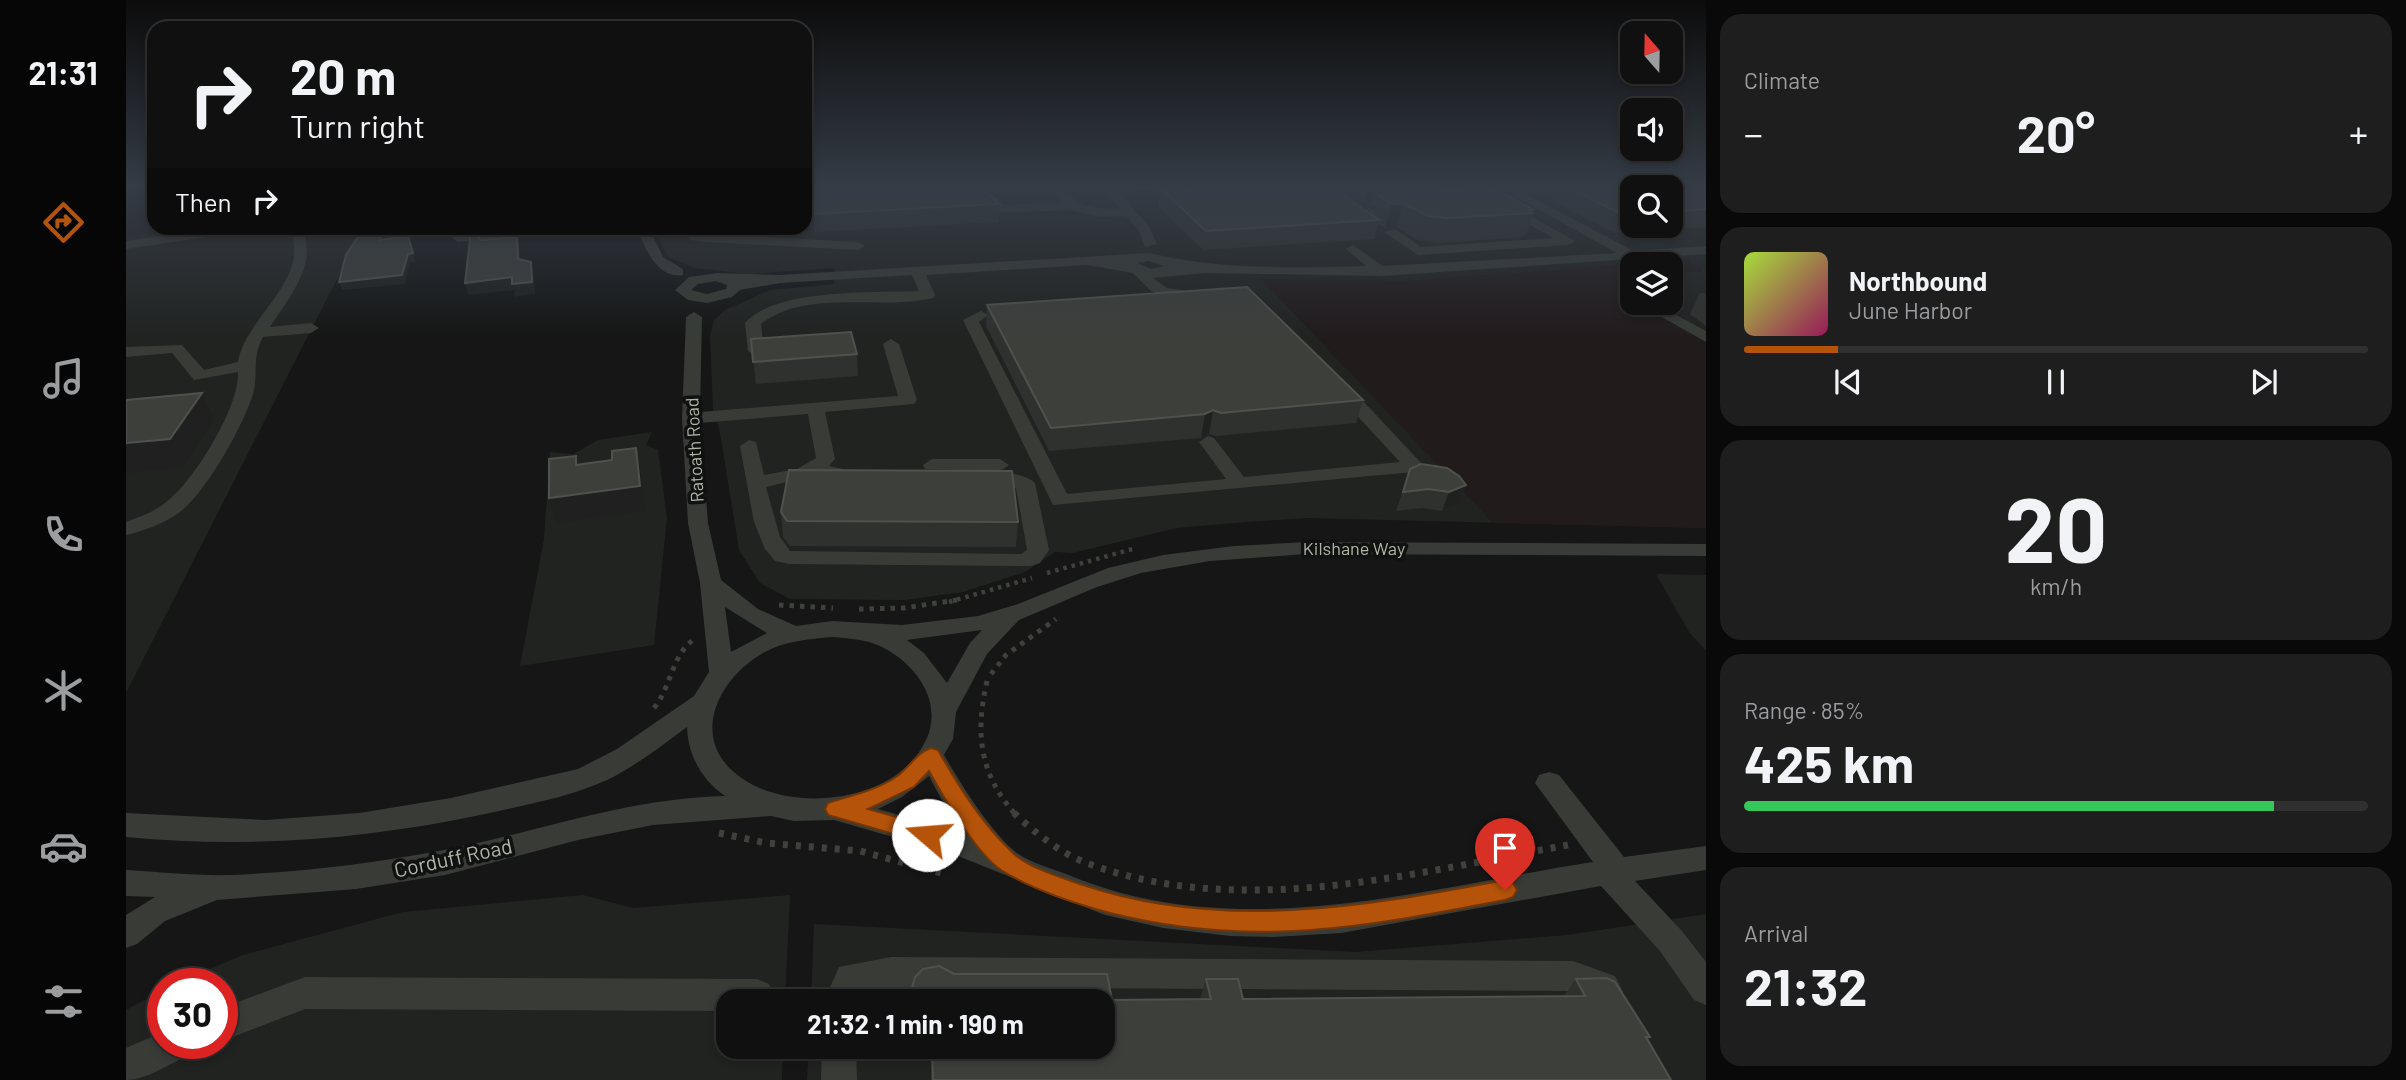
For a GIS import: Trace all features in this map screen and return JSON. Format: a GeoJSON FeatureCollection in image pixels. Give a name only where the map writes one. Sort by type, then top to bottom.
{"type":"FeatureCollection","features":[{"type":"Feature","properties":{"kind":"street"},"geometry":{"type":"LineString","coordinates":[[126,246],[180,237]]}},
{"type":"Feature","properties":{"kind":"street"},"geometry":{"type":"LineString","coordinates":[[126,529],[175,506],[193,484],[235,415],[246,390],[243,366],[302,257],[301,237]]}},
{"type":"Feature","properties":{"kind":"street"},"geometry":{"type":"LineString","coordinates":[[458,238],[463,237]]}},
{"type":"Feature","properties":{"kind":"street","name":"Ratoath Road"},"geometry":{"type":"LineString","coordinates":[[647,237],[657,259],[678,272],[694,317],[691,418],[698,523],[711,583],[721,672]]}},
{"type":"Feature","properties":{"kind":"street"},"geometry":{"type":"LineString","coordinates":[[698,237],[819,245],[917,270],[1087,261],[1205,269],[1382,272],[1620,257]]}},
{"type":"Feature","properties":{"kind":"street"},"geometry":{"type":"LineString","coordinates":[[753,241],[764,237]]}},
{"type":"Feature","properties":{"kind":"street"},"geometry":{"type":"LineString","coordinates":[[1148,237],[1166,265],[1170,284],[1183,295]]}},
{"type":"Feature","properties":{"kind":"street"},"geometry":{"type":"LineString","coordinates":[[1393,237],[1418,251],[1568,241],[1562,237]]}},
{"type":"Feature","properties":{"kind":"street"},"geometry":{"type":"LineString","coordinates":[[1599,237],[1626,252]]}},
{"type":"Feature","properties":{"kind":"street"},"geometry":{"type":"LineString","coordinates":[[1137,265],[1150,244]]}},
{"type":"Feature","properties":{"kind":"street"},"geometry":{"type":"LineString","coordinates":[[1353,249],[1382,272]]}},
{"type":"Feature","properties":{"kind":"street"},"geometry":{"type":"LineString","coordinates":[[1672,252],[1706,250]]}},
{"type":"Feature","properties":{"kind":"street"},"geometry":{"type":"LineString","coordinates":[[1682,251],[1705,266]]}},
{"type":"Feature","properties":{"kind":"street"},"geometry":{"type":"LineString","coordinates":[[678,272],[730,283],[780,279],[867,259]]}},
{"type":"Feature","properties":{"kind":"street"},"geometry":{"type":"LineString","coordinates":[[1137,265],[1157,290],[1210,296]]}},
{"type":"Feature","properties":{"kind":"street"},"geometry":{"type":"LineString","coordinates":[[956,267],[965,284]]}},
{"type":"Feature","properties":{"kind":"street"},"geometry":{"type":"LineString","coordinates":[[756,351],[753,323],[768,311],[793,303],[928,295],[917,270]]}},
{"type":"Feature","properties":{"kind":"street"},"geometry":{"type":"LineString","coordinates":[[686,291],[708,277]]}},
{"type":"Feature","properties":{"kind":"street"},"geometry":{"type":"LineString","coordinates":[[694,317],[721,296],[730,283]]}},
{"type":"Feature","properties":{"kind":"street"},"geometry":{"type":"LineString","coordinates":[[686,291],[721,296]]}},
{"type":"Feature","properties":{"kind":"street"},"geometry":{"type":"LineString","coordinates":[[1666,315],[1706,337]]}},
{"type":"Feature","properties":{"kind":"street"},"geometry":{"type":"LineString","coordinates":[[981,316],[971,320],[1060,500],[1414,466],[1328,376]]}},
{"type":"Feature","properties":{"kind":"street"},"geometry":{"type":"LineString","coordinates":[[255,340],[311,328]]}},
{"type":"Feature","properties":{"kind":"street"},"geometry":{"type":"LineString","coordinates":[[691,418],[908,400],[891,344]]}},
{"type":"Feature","properties":{"kind":"street"},"geometry":{"type":"LineString","coordinates":[[126,352],[176,348],[200,376],[243,366]]}},
{"type":"Feature","properties":{"kind":"street"},"geometry":{"type":"LineString","coordinates":[[758,482],[790,477],[817,468],[826,459],[815,407]]}},
{"type":"Feature","properties":{"kind":"street"},"geometry":{"type":"LineString","coordinates":[[1208,442],[1239,483]]}},
{"type":"Feature","properties":{"kind":"street"},"geometry":{"type":"LineString","coordinates":[[749,446],[773,546],[783,556],[810,559],[1023,561],[1032,558],[1038,550],[1025,483],[1002,478],[926,472],[1000,465]]}},
{"type":"Feature","properties":{"kind":"street"},"geometry":{"type":"LineString","coordinates":[[817,468],[840,475],[870,478]]}},
{"type":"Feature","properties":{"kind":"street","name":"Kilshane Way"},"geometry":{"type":"LineString","coordinates":[[865,633],[912,634],[1012,615],[1115,573],[1174,559],[1242,551],[1306,548],[1706,550]]}},
{"type":"Feature","properties":{"kind":"street"},"geometry":{"type":"LineString","coordinates":[[711,583],[750,617],[771,628],[794,633]]}},
{"type":"Feature","properties":{"kind":"street","name":"Kilshane Way"},"geometry":{"type":"LineString","coordinates":[[945,710],[978,649],[1012,615]]}},
{"type":"Feature","properties":{"kind":"street"},"geometry":{"type":"LineString","coordinates":[[835,809],[874,799],[906,781],[931,756],[942,733],[945,710],[935,678],[919,659],[886,639],[832,629],[794,633],[755,647],[721,672],[702,703],[698,728],[703,753],[716,772],[745,795],[777,807],[835,809],[906,827],[1007,862],[1051,884],[1140,910],[1214,921],[1318,921],[1386,913],[1706,858]]}},
{"type":"Feature","properties":{"kind":"street"},"geometry":{"type":"LineString","coordinates":[[126,825],[170,831],[271,831],[353,827],[448,812],[538,791],[599,771],[702,703]]}},
{"type":"Feature","properties":{"kind":"street"},"geometry":{"type":"LineString","coordinates":[[931,756],[958,804],[1007,862]]}},
{"type":"Feature","properties":{"kind":"street"},"geometry":{"type":"LineString","coordinates":[[1549,783],[1594,841],[1613,872],[1671,941],[1706,989]]}},
{"type":"Feature","properties":{"kind":"street","name":"Corduff Road"},"geometry":{"type":"LineString","coordinates":[[126,883],[231,888],[356,876],[445,862],[578,828],[653,814],[709,808],[777,807]]}},
{"type":"Feature","properties":{"kind":"street"},"geometry":{"type":"LineString","coordinates":[[126,934],[155,911],[184,899],[231,888]]}},
{"type":"Feature","properties":{"kind":"street"},"geometry":{"type":"LineString","coordinates":[[846,989],[851,978],[891,972],[1573,976],[1603,987],[1626,1020]]}},
{"type":"Feature","properties":{"kind":"street"},"geometry":{"type":"LineString","coordinates":[[238,1020],[306,993],[716,995]]}},
{"type":"Feature","properties":{"kind":"street"},"geometry":{"type":"LineString","coordinates":[[126,1068],[147,1055]]}},
{"type":"Feature","properties":{"kind":"street"},"geometry":{"type":"LineString","coordinates":[[839,1059],[839,1080]]}},
{"type":"Feature","properties":{"kind":"path"},"geometry":{"type":"LineString","coordinates":[[1061,615],[1006,655],[987,678],[978,713],[977,741],[989,775],[1015,816],[1082,861],[1129,876],[1207,887],[1298,888],[1354,882],[1594,841]]}},
{"type":"Feature","properties":{"kind":"path"},"geometry":{"type":"LineString","coordinates":[[649,713],[665,698],[681,649],[688,641]]}},
{"type":"Feature","properties":{"kind":"path"},"geometry":{"type":"LineString","coordinates":[[713,832],[766,843],[818,845],[860,851],[941,873]]}},
{"type":"Feature","properties":{"kind":"shaded area"},"geometry":{"type":"Polygon","coordinates":[[[126,237],[362,237],[340,273],[126,693],[126,237]]]}},
{"type":"Feature","properties":{"kind":"shaded area"},"geometry":{"type":"Polygon","coordinates":[[[659,237],[1706,237],[1706,528],[1308,518],[1247,522],[1176,528],[1073,553],[1055,552],[1025,572],[963,592],[905,600],[790,599],[760,583],[739,550],[720,433],[713,409],[710,336],[714,320],[725,310],[770,290],[834,284],[835,268],[747,274],[695,268],[668,257],[659,237]]]}},
{"type":"Feature","properties":{"kind":"shaded area"},"geometry":{"type":"Polygon","coordinates":[[[1683,259],[1702,269],[1701,272],[1683,272],[1683,259]]]}},
{"type":"Feature","properties":{"kind":"shaded area"},"geometry":{"type":"Polygon","coordinates":[[[1618,265],[1620,315],[1676,315],[1706,334],[1706,528],[1493,523],[1261,279],[1406,281],[1618,265]]]}},
{"type":"Feature","properties":{"kind":"shaded area"},"geometry":{"type":"Polygon","coordinates":[[[652,432],[646,445],[658,450],[667,518],[654,645],[520,666],[544,539],[550,452],[573,454],[598,440],[652,432]]]}},
{"type":"Feature","properties":{"kind":"shaded area"},"geometry":{"type":"Polygon","coordinates":[[[1656,574],[1706,575],[1706,651],[1689,632],[1656,574]]]}},
{"type":"Feature","properties":{"kind":"shaded area"},"geometry":{"type":"Polygon","coordinates":[[[583,895],[633,908],[790,895],[786,989],[716,989],[716,1059],[783,1059],[782,1080],[126,1080],[126,1010],[147,999],[147,1059],[238,1059],[238,968],[212,968],[243,955],[403,912],[583,895]]]}},
{"type":"Feature","properties":{"kind":"shaded area"},"geometry":{"type":"Polygon","coordinates":[[[1706,914],[1706,1080],[807,1080],[808,1059],[1115,1059],[1115,989],[811,989],[814,924],[1355,952],[1567,935],[1706,914]]]}},
{"type":"Feature","properties":{"kind":"building"},"geometry":{"type":"Polygon","coordinates":[[[358,237],[381,237],[379,240],[408,237],[413,253],[408,254],[402,275],[339,282],[346,255],[358,237]]]}},
{"type":"Feature","properties":{"kind":"building"},"geometry":{"type":"Polygon","coordinates":[[[470,237],[482,240],[517,237],[518,259],[531,262],[532,282],[512,284],[512,277],[465,283],[470,237]]]}},
{"type":"Feature","properties":{"kind":"building"},"geometry":{"type":"Polygon","coordinates":[[[1247,287],[1363,400],[1221,413],[1213,410],[1205,414],[1051,428],[987,305],[1247,287]]]}},
{"type":"Feature","properties":{"kind":"building"},"geometry":{"type":"Polygon","coordinates":[[[851,332],[857,354],[753,362],[751,339],[851,332]]]}},
{"type":"Feature","properties":{"kind":"building"},"geometry":{"type":"Polygon","coordinates":[[[202,393],[170,439],[126,443],[126,400],[202,393]]]}},
{"type":"Feature","properties":{"kind":"building"},"geometry":{"type":"Polygon","coordinates":[[[636,448],[640,486],[549,498],[549,459],[576,456],[576,465],[612,460],[612,451],[636,448]]]}},
{"type":"Feature","properties":{"kind":"building"},"geometry":{"type":"Polygon","coordinates":[[[1421,464],[1447,468],[1466,485],[1449,492],[1428,489],[1403,492],[1410,469],[1421,464]]]}},
{"type":"Feature","properties":{"kind":"building"},"geometry":{"type":"Polygon","coordinates":[[[789,470],[1012,471],[1018,522],[787,521],[781,512],[789,470]]]}},
{"type":"Feature","properties":{"kind":"building"},"geometry":{"type":"Polygon","coordinates":[[[939,966],[954,974],[1107,974],[1110,989],[912,989],[915,977],[923,969],[939,966]]]}},
{"type":"Feature","properties":{"kind":"building"},"geometry":{"type":"Polygon","coordinates":[[[1607,978],[1615,982],[1650,1037],[1646,1037],[1671,1080],[933,1080],[932,1059],[1115,1059],[1115,1000],[1211,999],[1206,979],[1238,979],[1243,999],[1585,996],[1576,979],[1607,978]]]}},
{"type":"Feature","properties":{"kind":"route"},"geometry":{"type":"LineString","coordinates":[[928,835],[835,809],[874,799],[906,781],[931,756],[958,804],[1007,862],[1051,884],[1092,898],[1140,910],[1214,921],[1318,921],[1386,913],[1505,890]]}}]}
